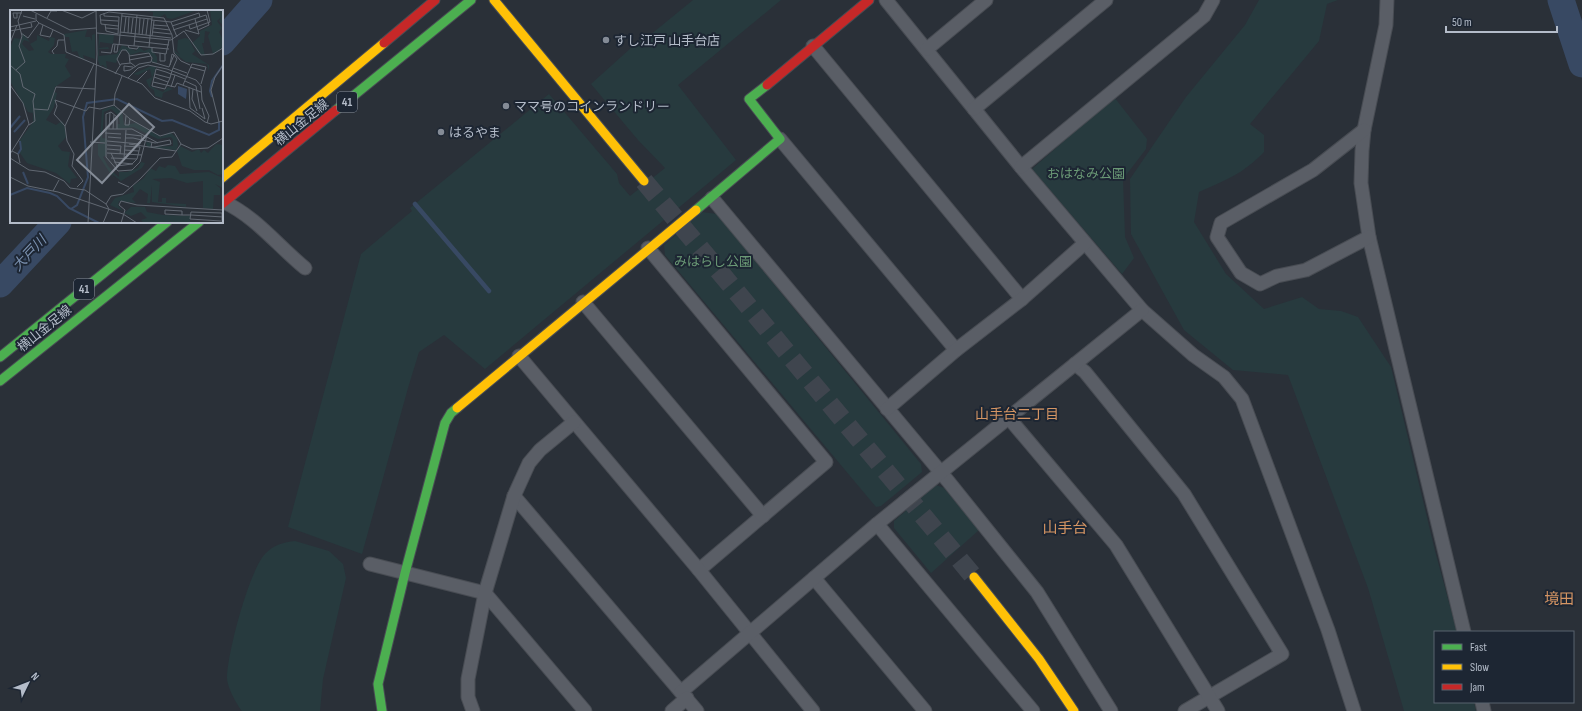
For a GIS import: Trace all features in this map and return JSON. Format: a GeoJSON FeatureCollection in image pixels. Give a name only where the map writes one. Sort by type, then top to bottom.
{"type":"FeatureCollection","features":[{"type":"Feature","properties":{"kind":"street","name":"横山金足線"},"geometry":{"type":"LineString","coordinates":[[223,177],[435,0]]}},
{"type":"Feature","properties":{"kind":"street","name":"横山金足線"},"geometry":{"type":"LineString","coordinates":[[223,203],[471,0]]}},
{"type":"Feature","properties":{"kind":"street"},"geometry":{"type":"LineString","coordinates":[[494,0],[644,181]]}},
{"type":"Feature","properties":{"kind":"street"},"geometry":{"type":"LineString","coordinates":[[869,0],[749,98],[780,139],[956,350]]}},
{"type":"Feature","properties":{"kind":"street"},"geometry":{"type":"LineString","coordinates":[[886,0],[974,109],[1142,310],[1193,355],[1224,377],[1242,398],[1328,630],[1354,711]]}},
{"type":"Feature","properties":{"kind":"street"},"geometry":{"type":"LineString","coordinates":[[927,49],[986,0]]}},
{"type":"Feature","properties":{"kind":"street"},"geometry":{"type":"LineString","coordinates":[[974,109],[1106,0]]}},
{"type":"Feature","properties":{"kind":"street"},"geometry":{"type":"LineString","coordinates":[[1022,167],[1204,16],[1213,0]]}},
{"type":"Feature","properties":{"kind":"street"},"geometry":{"type":"LineString","coordinates":[[1387,0],[1386,25],[1364,130],[1361,183],[1369,237],[1464,631]]}},
{"type":"Feature","properties":{"kind":"street"},"geometry":{"type":"LineString","coordinates":[[813,46],[1022,298]]}},
{"type":"Feature","properties":{"kind":"street"},"geometry":{"type":"LineString","coordinates":[[1364,130],[1312,170],[1221,223],[1217,237],[1241,272],[1260,284],[1277,276],[1306,270],[1369,237]]}},
{"type":"Feature","properties":{"kind":"street"},"geometry":{"type":"LineString","coordinates":[[382,711],[378,684],[444,423],[451,413],[648,248],[712,198],[780,139]]}},
{"type":"Feature","properties":{"kind":"street"},"geometry":{"type":"LineString","coordinates":[[712,198],[941,473],[1037,592],[1111,711]]}},
{"type":"Feature","properties":{"kind":"street"},"geometry":{"type":"LineString","coordinates":[[223,203],[236,208],[252,218],[284,250],[305,268]]}},
{"type":"Feature","properties":{"kind":"street","name":"横山金足線"},"geometry":{"type":"LineString","coordinates":[[0,356],[166,223]]}},
{"type":"Feature","properties":{"kind":"street","name":"横山金足線"},"geometry":{"type":"LineString","coordinates":[[0,381],[198,223]]}},
{"type":"Feature","properties":{"kind":"street"},"geometry":{"type":"LineString","coordinates":[[887,409],[956,350],[1022,298],[1085,243]]}},
{"type":"Feature","properties":{"kind":"street"},"geometry":{"type":"LineString","coordinates":[[648,248],[826,462],[699,570]]}},
{"type":"Feature","properties":{"kind":"street"},"geometry":{"type":"LineString","coordinates":[[583,302],[763,516]]}},
{"type":"Feature","properties":{"kind":"street"},"geometry":{"type":"LineString","coordinates":[[672,711],[684,695],[749,633],[1008,417],[1142,310]]}},
{"type":"Feature","properties":{"kind":"street"},"geometry":{"type":"LineString","coordinates":[[520,356],[699,570],[813,711]]}},
{"type":"Feature","properties":{"kind":"street"},"geometry":{"type":"LineString","coordinates":[[1075,364],[1085,372],[1184,494],[1282,654],[1185,711]]}},
{"type":"Feature","properties":{"kind":"street"},"geometry":{"type":"LineString","coordinates":[[1008,417],[1116,545],[1218,711]]}},
{"type":"Feature","properties":{"kind":"street"},"geometry":{"type":"LineString","coordinates":[[473,711],[468,698],[468,679],[485,593],[514,496],[529,463],[540,450],[574,422]]}},
{"type":"Feature","properties":{"kind":"street"},"geometry":{"type":"LineString","coordinates":[[514,496],[697,711]]}},
{"type":"Feature","properties":{"kind":"street"},"geometry":{"type":"LineString","coordinates":[[878,524],[1033,711]]}},
{"type":"Feature","properties":{"kind":"street"},"geometry":{"type":"LineString","coordinates":[[370,564],[485,593],[585,711]]}},
{"type":"Feature","properties":{"kind":"street"},"geometry":{"type":"LineString","coordinates":[[974,577],[1032,650],[1074,711]]}},
{"type":"Feature","properties":{"kind":"street"},"geometry":{"type":"LineString","coordinates":[[814,578],[925,711]]}},
{"type":"Feature","properties":{"kind":"green space"},"geometry":{"type":"Polygon","coordinates":[[[693,0],[781,0],[678,85],[736,160],[485,369],[444,335],[419,352],[362,554],[288,527],[361,254],[412,211],[410,208],[549,94],[617,174],[619,183],[630,196],[665,168],[638,140],[591,84],[642,38],[644,40],[693,0]]]}},
{"type":"Feature","properties":{"kind":"green space"},"geometry":{"type":"Polygon","coordinates":[[[1259,0],[1338,0],[1327,4],[1319,41],[1250,124],[1264,135],[1264,152],[1249,166],[1241,171],[1226,180],[1199,192],[1194,222],[1226,274],[1264,309],[1302,297],[1319,309],[1341,311],[1358,317],[1391,367],[1435,551],[1457,631],[1434,631],[1434,703],[1474,703],[1476,711],[1404,711],[1368,588],[1288,375],[1233,370],[1184,330],[1131,234],[1130,179],[1186,97],[1245,25],[1259,0]]]}},
{"type":"Feature","properties":{"kind":"green space","name":"おはなみ公園"},"geometry":{"type":"Polygon","coordinates":[[[1114,97],[1147,139],[1146,149],[1123,179],[1125,237],[1134,258],[1122,274],[1032,169],[1114,97]]]}},
{"type":"Feature","properties":{"kind":"green space","name":"みはらし公園"},"geometry":{"type":"Polygon","coordinates":[[[702,212],[717,214],[921,464],[922,472],[881,506],[876,507],[665,255],[664,245],[702,212]]]}},
{"type":"Feature","properties":{"kind":"green space"},"geometry":{"type":"Polygon","coordinates":[[[936,485],[944,488],[979,530],[931,573],[894,528],[894,521],[936,485]]]}},
{"type":"Feature","properties":{"kind":"green space"},"geometry":{"type":"Polygon","coordinates":[[[295,541],[329,551],[343,564],[346,578],[323,679],[320,711],[242,711],[230,691],[227,682],[228,666],[240,613],[252,577],[265,554],[279,544],[295,541]]]}},
{"type":"Feature","properties":{"kind":"waterway","name":"大戸川"},"geometry":{"type":"LineString","coordinates":[[223,41],[259,0]]}},
{"type":"Feature","properties":{"kind":"waterway","name":"大戸川"},"geometry":{"type":"LineString","coordinates":[[1561,0],[1582,64]]}},
{"type":"Feature","properties":{"kind":"waterway"},"geometry":{"type":"LineString","coordinates":[[415,204],[489,291]]}},
{"type":"Feature","properties":{"kind":"waterway","name":"大戸川"},"geometry":{"type":"LineString","coordinates":[[0,284],[57,223]]}},
{"type":"Feature","properties":{"kind":"tunnel"},"geometry":{"type":"LineString","coordinates":[[644,181],[974,577]]}},
{"type":"Feature","properties":{"kind":"traffic: fast"},"geometry":{"type":"LineString","coordinates":[[336,110],[471,0]]}},
{"type":"Feature","properties":{"kind":"traffic: fast"},"geometry":{"type":"LineString","coordinates":[[696,210],[780,139],[749,99],[767,85]]}},
{"type":"Feature","properties":{"kind":"traffic: fast"},"geometry":{"type":"LineString","coordinates":[[0,357],[166,223]]}},
{"type":"Feature","properties":{"kind":"traffic: fast"},"geometry":{"type":"LineString","coordinates":[[0,381],[198,223]]}},
{"type":"Feature","properties":{"kind":"traffic: fast"},"geometry":{"type":"LineString","coordinates":[[382,711],[378,684],[405,573],[445,423],[451,413],[457,408]]}},
{"type":"Feature","properties":{"kind":"traffic: slow"},"geometry":{"type":"LineString","coordinates":[[494,0],[644,181]]}},
{"type":"Feature","properties":{"kind":"traffic: slow"},"geometry":{"type":"LineString","coordinates":[[223,177],[384,43]]}},
{"type":"Feature","properties":{"kind":"traffic: slow"},"geometry":{"type":"LineString","coordinates":[[457,408],[696,210]]}},
{"type":"Feature","properties":{"kind":"traffic: slow"},"geometry":{"type":"LineString","coordinates":[[974,577],[1039,659],[1074,711]]}},
{"type":"Feature","properties":{"kind":"traffic: jam"},"geometry":{"type":"LineString","coordinates":[[384,43],[435,0]]}},
{"type":"Feature","properties":{"kind":"traffic: jam"},"geometry":{"type":"LineString","coordinates":[[767,85],[869,0]]}},
{"type":"Feature","properties":{"kind":"traffic: jam"},"geometry":{"type":"LineString","coordinates":[[223,203],[336,110]]}},
{"type":"Feature","properties":{"kind":"place","name":"すし江戸 山手台店"},"geometry":{"type":"Point","coordinates":[606,40]}},
{"type":"Feature","properties":{"kind":"place","name":"ママ号のコインランドリー"},"geometry":{"type":"Point","coordinates":[506,106]}},
{"type":"Feature","properties":{"kind":"place","name":"はるやま"},"geometry":{"type":"Point","coordinates":[441,132]}},
{"type":"Feature","properties":{"kind":"district","name":"山手台二丁目"},"geometry":{"type":"Point","coordinates":[1017,414]}},
{"type":"Feature","properties":{"kind":"district","name":"山手台"},"geometry":{"type":"Point","coordinates":[1065,528]}},
{"type":"Feature","properties":{"kind":"district","name":"境田"},"geometry":{"type":"Point","coordinates":[1559,599]}}]}
